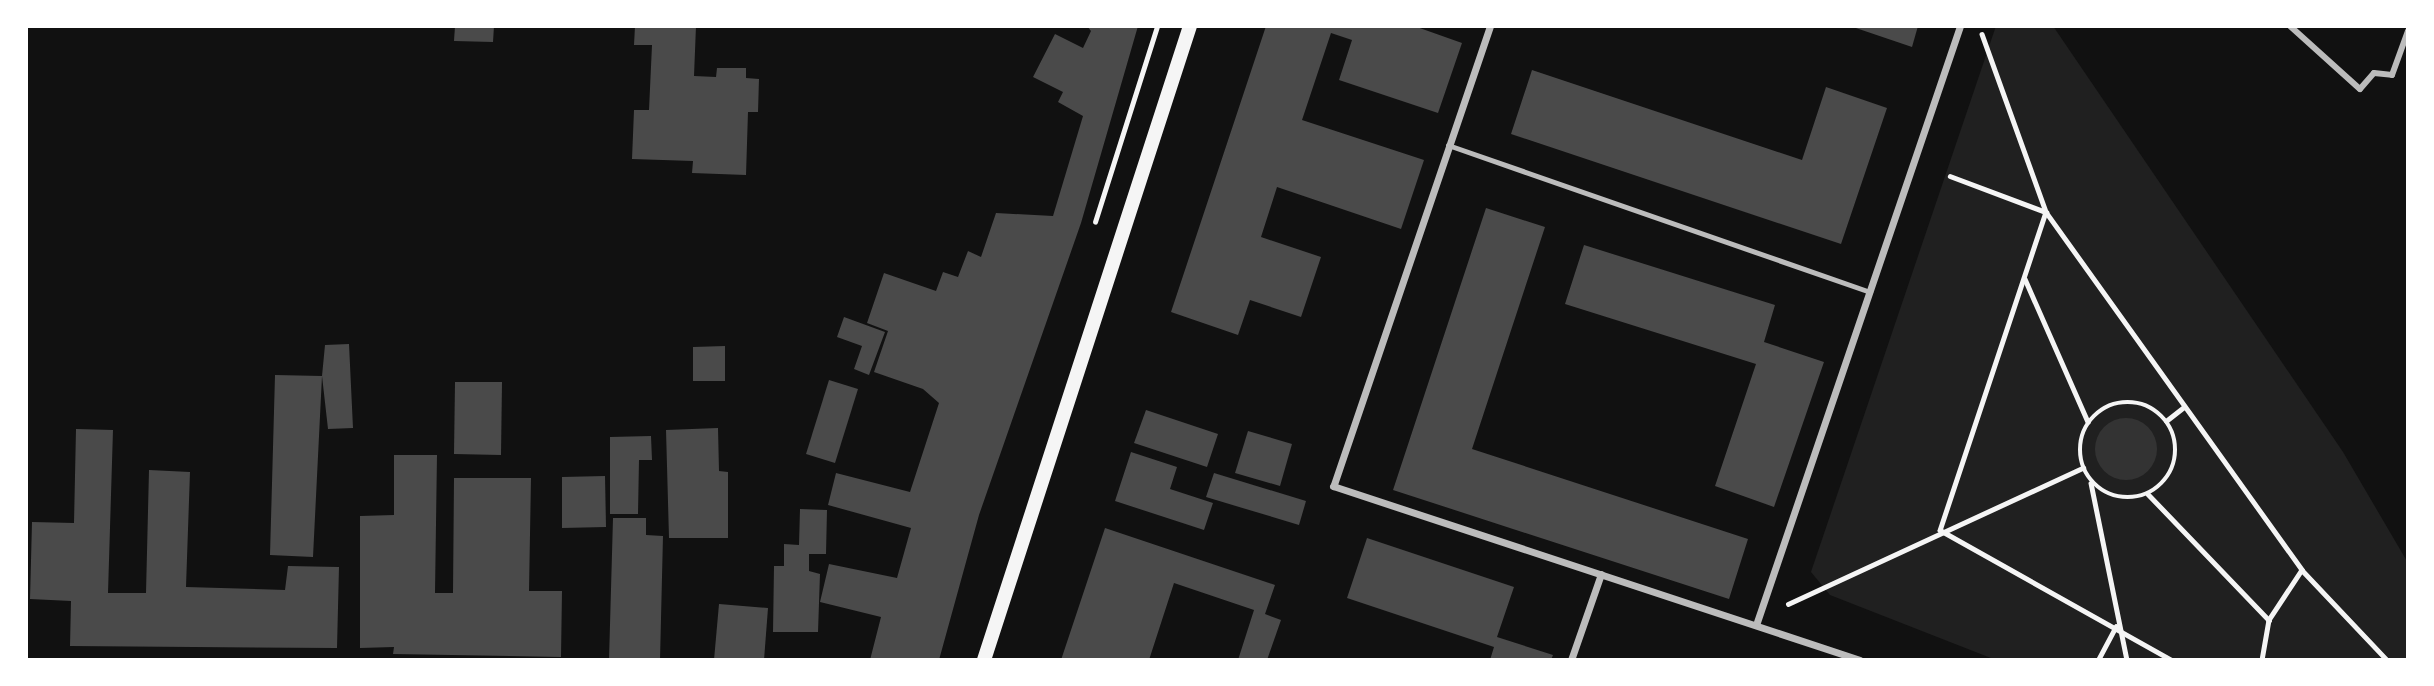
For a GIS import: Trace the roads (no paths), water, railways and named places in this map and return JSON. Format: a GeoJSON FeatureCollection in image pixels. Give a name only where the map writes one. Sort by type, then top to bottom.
{"type":"FeatureCollection","features":[{"type":"Feature","properties":{"kind":"main road"},"geometry":{"type":"LineString","coordinates":[[984,660],[1190,26]]}},
{"type":"Feature","properties":{"kind":"street"},"geometry":{"type":"LineString","coordinates":[[1490,26],[1333,486],[1757,622],[1860,660]]}},
{"type":"Feature","properties":{"kind":"street"},"geometry":{"type":"LineString","coordinates":[[1757,622],[1960,26]]}},
{"type":"Feature","properties":{"kind":"street"},"geometry":{"type":"LineString","coordinates":[[2290,26],[2360,89],[2374,73],[2392,75],[2408,31]]}},
{"type":"Feature","properties":{"kind":"street"},"geometry":{"type":"LineString","coordinates":[[1571,660],[1601,574]]}},
{"type":"Feature","properties":{"kind":"lane"},"geometry":{"type":"LineString","coordinates":[[1448,145],[1870,292]]}}]}
